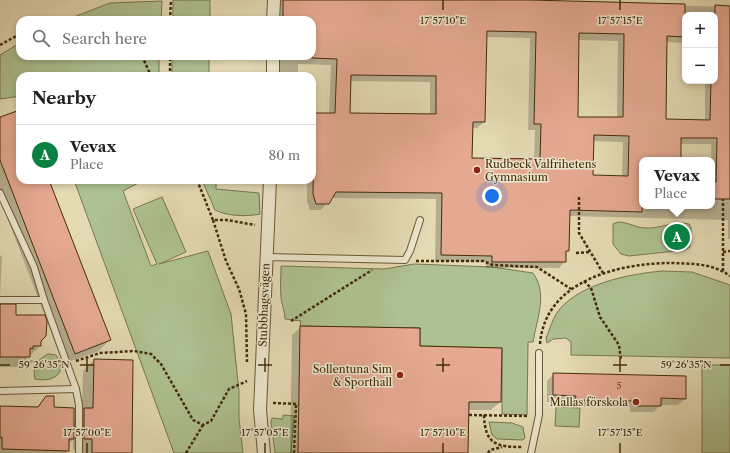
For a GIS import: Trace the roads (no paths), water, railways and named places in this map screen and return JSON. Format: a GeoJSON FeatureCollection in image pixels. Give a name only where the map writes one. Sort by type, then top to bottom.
{"type":"FeatureCollection","features":[{"type":"Feature","properties":{"kind":"street"},"geometry":{"type":"LineString","coordinates":[[273,16],[274,0]]}},
{"type":"Feature","properties":{"kind":"street"},"geometry":{"type":"LineString","coordinates":[[273,60],[273,72]]}},
{"type":"Feature","properties":{"kind":"street","name":"Stubbhagsvägen"},"geometry":{"type":"LineString","coordinates":[[264,453],[260,410],[270,184]]}},
{"type":"Feature","properties":{"kind":"lane"},"geometry":{"type":"LineString","coordinates":[[0,193],[2,204],[34,267],[44,300],[76,389],[79,405],[79,453]]}},
{"type":"Feature","properties":{"kind":"lane"},"geometry":{"type":"LineString","coordinates":[[266,257],[405,260],[410,251],[420,220]]}},
{"type":"Feature","properties":{"kind":"lane"},"geometry":{"type":"LineString","coordinates":[[0,300],[44,300]]}},
{"type":"Feature","properties":{"kind":"lane"},"geometry":{"type":"LineString","coordinates":[[531,450],[539,415],[539,353]]}},
{"type":"Feature","properties":{"kind":"lane"},"geometry":{"type":"LineString","coordinates":[[1,392],[76,389]]}},
{"type":"Feature","properties":{"kind":"place","name":"Rudbeck Valfrihetens Gymnasium"},"geometry":{"type":"Point","coordinates":[477,170]}},
{"type":"Feature","properties":{"kind":"place","name":"Vevax"},"geometry":{"type":"Point","coordinates":[677,237]}},
{"type":"Feature","properties":{"kind":"place","name":"Sollentuna Sim & Sporthall"},"geometry":{"type":"Point","coordinates":[400,375]}},
{"type":"Feature","properties":{"kind":"place","name":"Mallas förskola"},"geometry":{"type":"Point","coordinates":[636,402]}}]}
